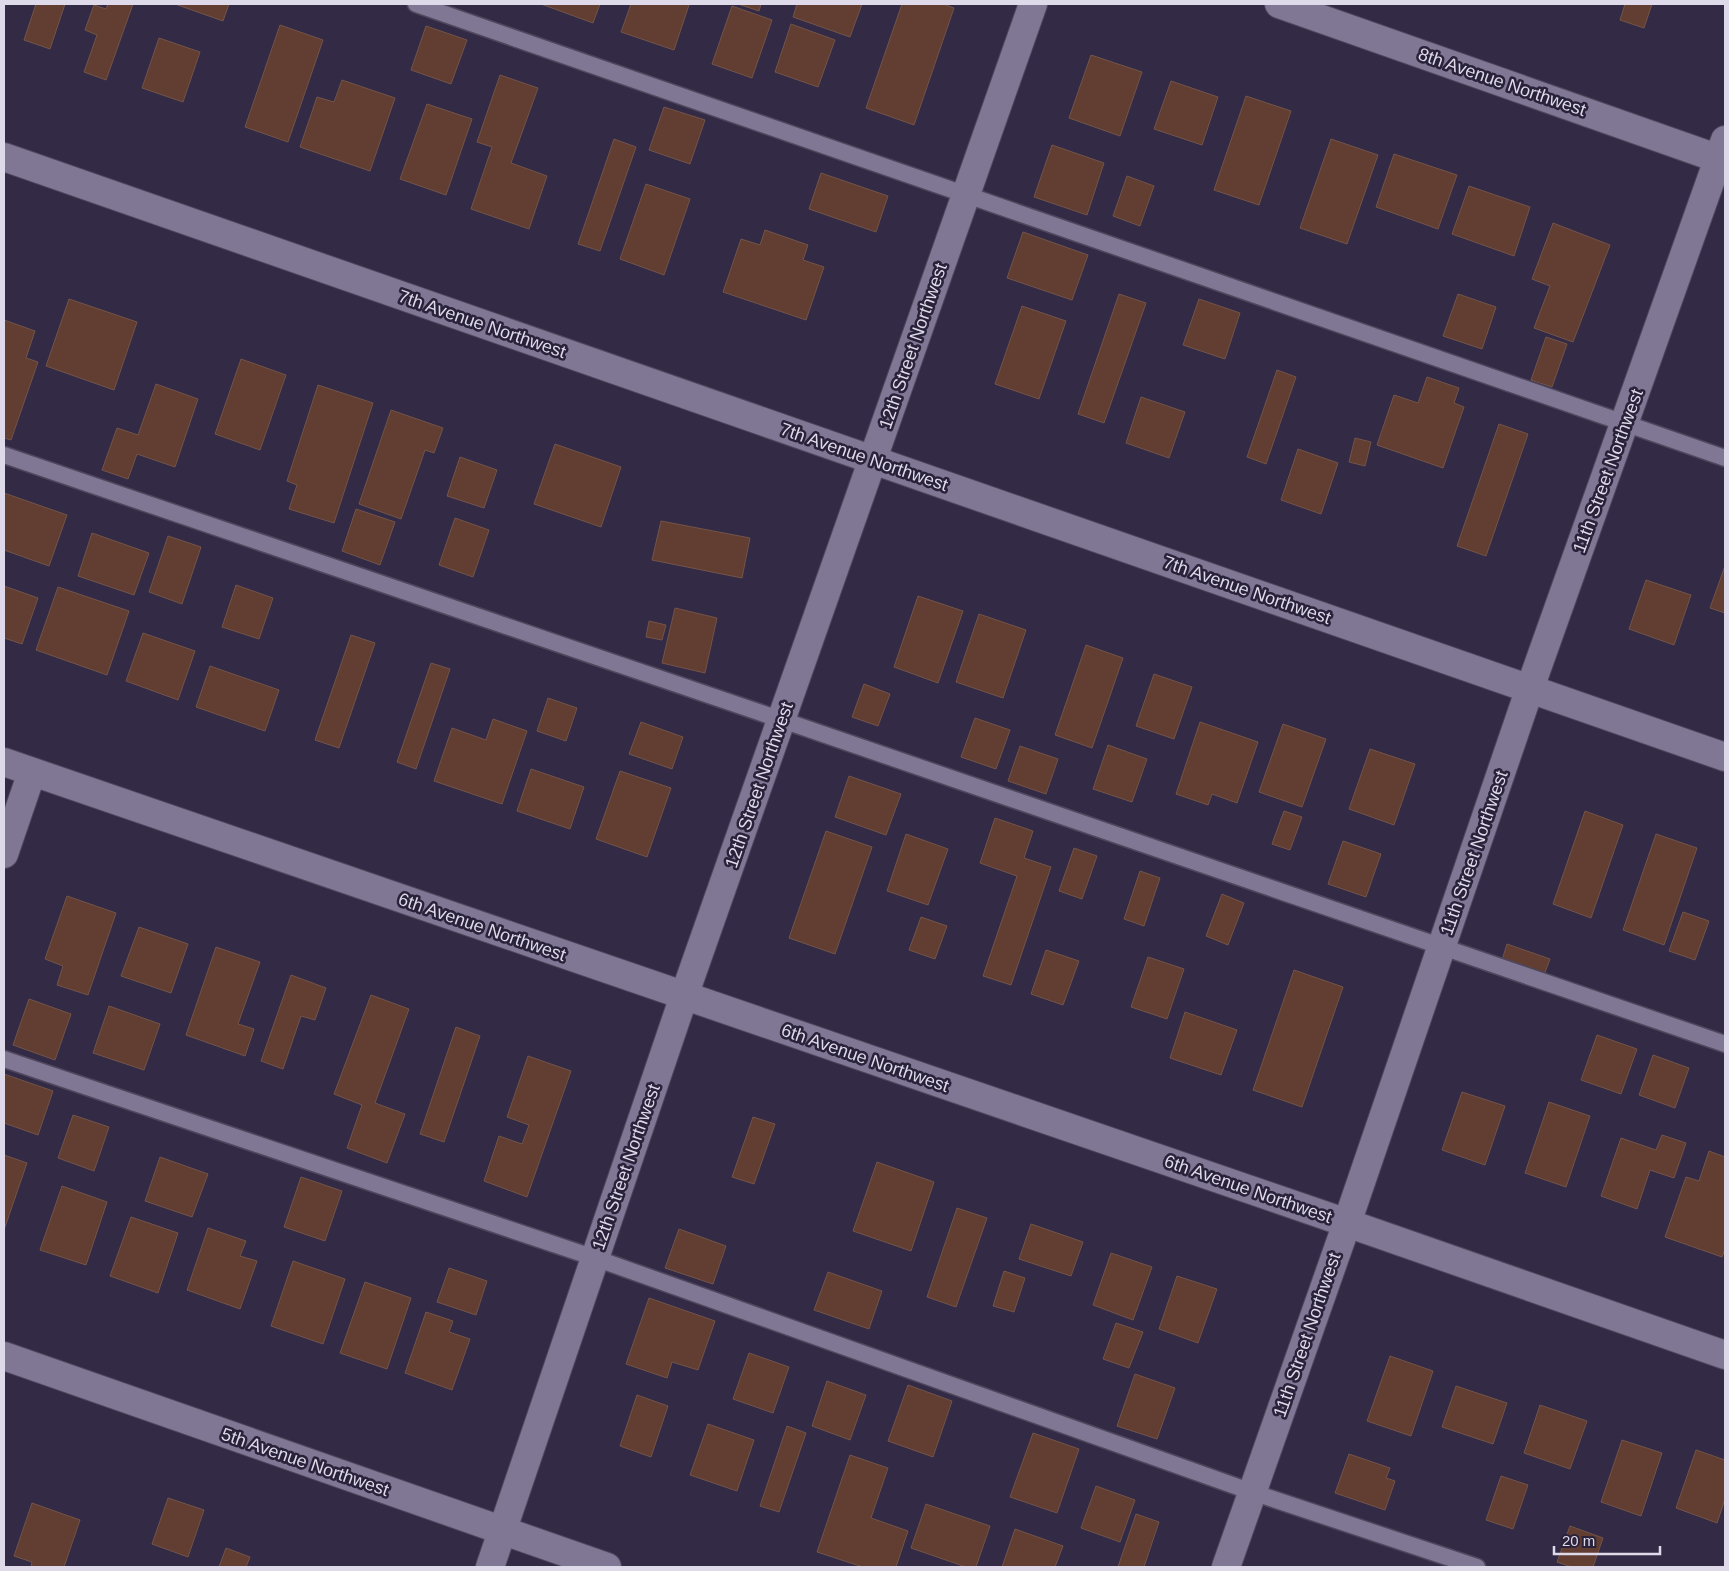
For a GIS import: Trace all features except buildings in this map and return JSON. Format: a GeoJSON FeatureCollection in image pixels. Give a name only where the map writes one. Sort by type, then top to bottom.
{"type":"FeatureCollection","features":[{"type":"Feature","properties":{"kind":"street","name":"12th Street Northwest"},"geometry":{"type":"LineString","coordinates":[[490,1567],[684,996],[1033,4]]}},
{"type":"Feature","properties":{"kind":"street","name":"8th Avenue Northwest"},"geometry":{"type":"LineString","coordinates":[[1279,4],[1723,153]]}},
{"type":"Feature","properties":{"kind":"street","name":"11th Street Northwest"},"geometry":{"type":"LineString","coordinates":[[1226,1567],[1347,1223],[1530,688],[1723,153]]}},
{"type":"Feature","properties":{"kind":"street","name":"7th Avenue Northwest"},"geometry":{"type":"LineString","coordinates":[[4,157],[1725,757]]}},
{"type":"Feature","properties":{"kind":"street","name":"6th Avenue Northwest"},"geometry":{"type":"LineString","coordinates":[[4,762],[1347,1223],[1725,1355]]}},
{"type":"Feature","properties":{"kind":"street"},"geometry":{"type":"LineString","coordinates":[[4,854],[32,772]]}},
{"type":"Feature","properties":{"kind":"street","name":"5th Avenue Northwest"},"geometry":{"type":"LineString","coordinates":[[4,1356],[606,1567]]}},
{"type":"Feature","properties":{"kind":"lane"},"geometry":{"type":"LineString","coordinates":[[416,4],[1725,458]]}},
{"type":"Feature","properties":{"kind":"lane"},"geometry":{"type":"LineString","coordinates":[[4,455],[1725,1044]]}},
{"type":"Feature","properties":{"kind":"lane"},"geometry":{"type":"LineString","coordinates":[[4,1059],[595,1258],[1252,1492],[1477,1567]]}}]}
